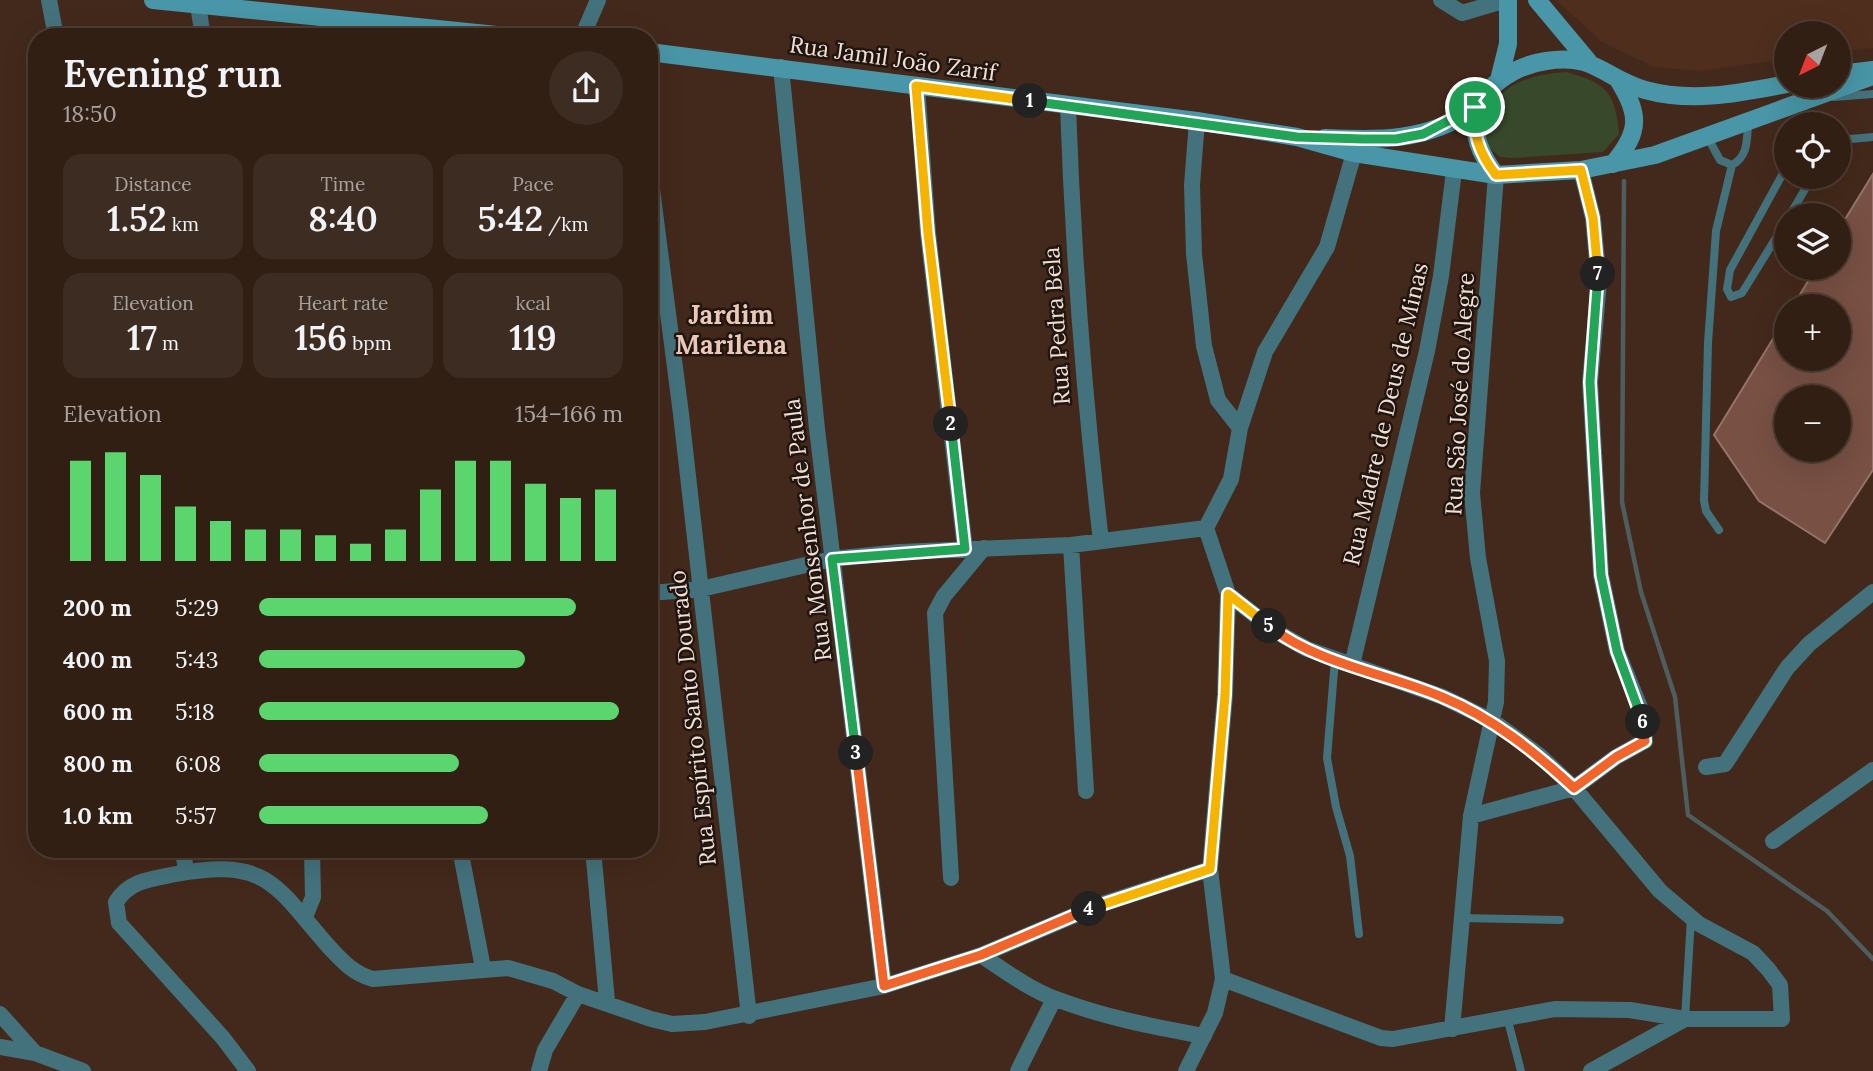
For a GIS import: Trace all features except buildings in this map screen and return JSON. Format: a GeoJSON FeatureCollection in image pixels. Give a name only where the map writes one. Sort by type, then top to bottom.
{"type":"FeatureCollection","features":[{"type":"Feature","properties":{"kind":"main road"},"geometry":{"type":"LineString","coordinates":[[153,0],[342,28]]}},
{"type":"Feature","properties":{"kind":"main road"},"geometry":{"type":"LineString","coordinates":[[1499,80],[1508,44],[1507,0]]}},
{"type":"Feature","properties":{"kind":"main road"},"geometry":{"type":"LineString","coordinates":[[1537,0],[1588,61],[1642,89],[1680,97],[1708,97],[1774,85]]}},
{"type":"Feature","properties":{"kind":"main road","name":"Rua Jamil João Zarif"},"geometry":{"type":"LineString","coordinates":[[658,52],[1197,121],[1297,137],[1354,153],[1496,175],[1581,170],[1655,155],[1748,124],[1873,76]]}},
{"type":"Feature","properties":{"kind":"main road","name":"Rua Jamil João Zarif"},"geometry":{"type":"LineString","coordinates":[[1297,137],[1396,139],[1423,134],[1475,107],[1499,80],[1521,68],[1544,61],[1588,61]]}},
{"type":"Feature","properties":{"kind":"main road"},"geometry":{"type":"LineString","coordinates":[[1852,72],[1873,70]]}},
{"type":"Feature","properties":{"kind":"main road"},"geometry":{"type":"LineString","coordinates":[[1613,164],[1633,135],[1635,120],[1633,106],[1617,78]]}},
{"type":"Feature","properties":{"kind":"main road"},"geometry":{"type":"LineString","coordinates":[[1475,107],[1475,139],[1481,154],[1496,175]]}},
{"type":"Feature","properties":{"kind":"street"},"geometry":{"type":"LineString","coordinates":[[49,0],[54,28]]}},
{"type":"Feature","properties":{"kind":"street"},"geometry":{"type":"LineString","coordinates":[[586,28],[598,0]]}},
{"type":"Feature","properties":{"kind":"street"},"geometry":{"type":"LineString","coordinates":[[1441,0],[1462,13],[1507,0]]}},
{"type":"Feature","properties":{"kind":"street"},"geometry":{"type":"LineString","coordinates":[[198,5],[202,28]]}},
{"type":"Feature","properties":{"kind":"street","name":"Rua Monsenhor de Paula"},"geometry":{"type":"LineString","coordinates":[[781,68],[832,559],[884,986]]}},
{"type":"Feature","properties":{"kind":"street"},"geometry":{"type":"LineString","coordinates":[[916,86],[928,233],[965,549]]}},
{"type":"Feature","properties":{"kind":"street","name":"Rua Pedra Bela"},"geometry":{"type":"LineString","coordinates":[[1068,106],[1074,260],[1084,402],[1101,541]]}},
{"type":"Feature","properties":{"kind":"street"},"geometry":{"type":"LineString","coordinates":[[1197,121],[1192,185],[1194,254],[1204,346],[1218,400],[1240,428]]}},
{"type":"Feature","properties":{"kind":"street"},"geometry":{"type":"LineString","coordinates":[[1186,1071],[1215,1013],[1223,979],[1210,869],[1225,695],[1228,594],[1206,528],[1231,479],[1240,428],[1265,352],[1327,247],[1354,153]]}},
{"type":"Feature","properties":{"kind":"street","name":"Rua Madre de Deus de Minas"},"geometry":{"type":"LineString","coordinates":[[1352,665],[1427,351],[1441,276],[1454,170]]}},
{"type":"Feature","properties":{"kind":"street"},"geometry":{"type":"LineString","coordinates":[[1471,816],[1574,788],[1616,757],[1645,741],[1642,712],[1617,651],[1601,575],[1590,382],[1599,282],[1593,218],[1581,170]]}},
{"type":"Feature","properties":{"kind":"street","name":"Rua São José do Alegre"},"geometry":{"type":"LineString","coordinates":[[1452,1030],[1471,816],[1494,722],[1497,661],[1478,558],[1472,493],[1496,175]]}},
{"type":"Feature","properties":{"kind":"street","name":"Rua Espírito Santo Dourado"},"geometry":{"type":"LineString","coordinates":[[658,239],[749,1016]]}},
{"type":"Feature","properties":{"kind":"street"},"geometry":{"type":"LineString","coordinates":[[658,592],[701,589],[832,559],[965,549],[1071,545],[1206,528]]}},
{"type":"Feature","properties":{"kind":"street"},"geometry":{"type":"LineString","coordinates":[[1071,545],[1086,791]]}},
{"type":"Feature","properties":{"kind":"street"},"geometry":{"type":"LineString","coordinates":[[951,878],[935,613],[944,596],[984,548]]}},
{"type":"Feature","properties":{"kind":"street"},"geometry":{"type":"LineString","coordinates":[[1706,767],[1725,764],[1787,668],[1818,636],[1873,592]]}},
{"type":"Feature","properties":{"kind":"street"},"geometry":{"type":"LineString","coordinates":[[1223,979],[1381,1038],[1393,1039],[1555,1009],[1593,1008],[1685,1019],[1782,1019],[1780,985],[1768,969],[1753,953],[1691,918],[1660,891],[1574,788],[1540,756],[1494,722],[1443,697],[1307,649],[1275,631],[1228,594]]}},
{"type":"Feature","properties":{"kind":"street"},"geometry":{"type":"LineString","coordinates":[[1773,841],[1873,770]]}},
{"type":"Feature","properties":{"kind":"street"},"geometry":{"type":"LineString","coordinates":[[184,858],[186,872]]}},
{"type":"Feature","properties":{"kind":"street"},"geometry":{"type":"LineString","coordinates":[[305,917],[313,897],[312,858]]}},
{"type":"Feature","properties":{"kind":"street"},"geometry":{"type":"LineString","coordinates":[[462,858],[482,968]]}},
{"type":"Feature","properties":{"kind":"street"},"geometry":{"type":"LineString","coordinates":[[594,858],[607,1001]]}},
{"type":"Feature","properties":{"kind":"street"},"geometry":{"type":"LineString","coordinates":[[248,1071],[223,1038],[133,941],[116,914],[116,902],[131,884],[186,872],[241,870],[258,874],[271,882],[339,957],[364,977],[373,979],[482,968],[528,972],[578,994],[607,1001],[672,1024],[749,1016],[884,986],[981,955],[1099,905],[1210,869]]}},
{"type":"Feature","properties":{"kind":"street"},"geometry":{"type":"LineString","coordinates":[[981,955],[1020,982],[1054,999],[1115,1017],[1204,1036]]}},
{"type":"Feature","properties":{"kind":"street"},"geometry":{"type":"LineString","coordinates":[[539,1071],[545,1050],[578,994]]}},
{"type":"Feature","properties":{"kind":"street"},"geometry":{"type":"LineString","coordinates":[[1017,1071],[1054,999]]}},
{"type":"Feature","properties":{"kind":"street"},"geometry":{"type":"LineString","coordinates":[[0,1014],[35,1053]]}},
{"type":"Feature","properties":{"kind":"street"},"geometry":{"type":"LineString","coordinates":[[1591,1071],[1685,1019]]}},
{"type":"Feature","properties":{"kind":"street"},"geometry":{"type":"LineString","coordinates":[[0,1047],[35,1053],[83,1071]]}},
{"type":"Feature","properties":{"kind":"lane"},"geometry":{"type":"LineString","coordinates":[[1816,99],[1873,94]]}},
{"type":"Feature","properties":{"kind":"lane"},"geometry":{"type":"LineString","coordinates":[[1708,138],[1720,160],[1732,165],[1738,162],[1745,149],[1748,124]]}},
{"type":"Feature","properties":{"kind":"lane"},"geometry":{"type":"LineString","coordinates":[[1851,139],[1873,137]]}},
{"type":"Feature","properties":{"kind":"lane"},"geometry":{"type":"LineString","coordinates":[[1719,530],[1706,511],[1704,500],[1707,343],[1716,231],[1732,165]]}},
{"type":"Feature","properties":{"kind":"lane"},"geometry":{"type":"LineString","coordinates":[[1774,189],[1730,270],[1727,289],[1731,297],[1742,293],[1774,241]]}},
{"type":"Feature","properties":{"kind":"lane"},"geometry":{"type":"LineString","coordinates":[[1335,659],[1327,758],[1336,807],[1350,856],[1359,934]]}},
{"type":"Feature","properties":{"kind":"lane"},"geometry":{"type":"LineString","coordinates":[[1460,918],[1560,920]]}},
{"type":"Feature","properties":{"kind":"lane"},"geometry":{"type":"LineString","coordinates":[[1685,1019],[1691,918]]}},
{"type":"Feature","properties":{"kind":"lane"},"geometry":{"type":"LineString","coordinates":[[1507,1017],[1521,1071]]}},
{"type":"Feature","properties":{"kind":"shaded area"},"geometry":{"type":"Polygon","coordinates":[[[1556,0],[1873,0],[1873,48],[1852,50],[1852,21],[1774,21],[1774,61],[1699,71],[1654,67],[1602,42],[1556,0]]]}},
{"type":"Feature","properties":{"kind":"green space"},"geometry":{"type":"Polygon","coordinates":[[[1567,72],[1600,86],[1611,99],[1619,134],[1603,152],[1500,157],[1483,142],[1490,110],[1508,89],[1535,77],[1567,72]]]}},
{"type":"Feature","properties":{"kind":"waterway"},"geometry":{"type":"LineString","coordinates":[[1624,181],[1622,502],[1641,592],[1675,697],[1688,815],[1827,911],[1873,959]]}},
{"type":"Feature","properties":{"kind":"district","name":"Jardim Marilena"},"geometry":{"type":"Point","coordinates":[731,329]}},
{"type":"Feature","properties":{"kind":"route"},"geometry":{"type":"LineString","coordinates":[[916,86],[1125,111],[1297,137],[1396,139],[1423,134],[1448,124],[1475,107],[1475,139],[1481,154],[1496,175],[1581,170],[1593,218],[1599,282],[1590,382],[1601,575],[1617,651],[1642,712],[1645,741],[1616,757],[1574,788],[1540,756],[1494,722],[1443,697],[1307,649],[1275,631],[1228,594],[1225,695],[1210,869],[1099,905],[981,955],[884,986],[832,559],[965,549],[928,233],[916,86]]}}]}
